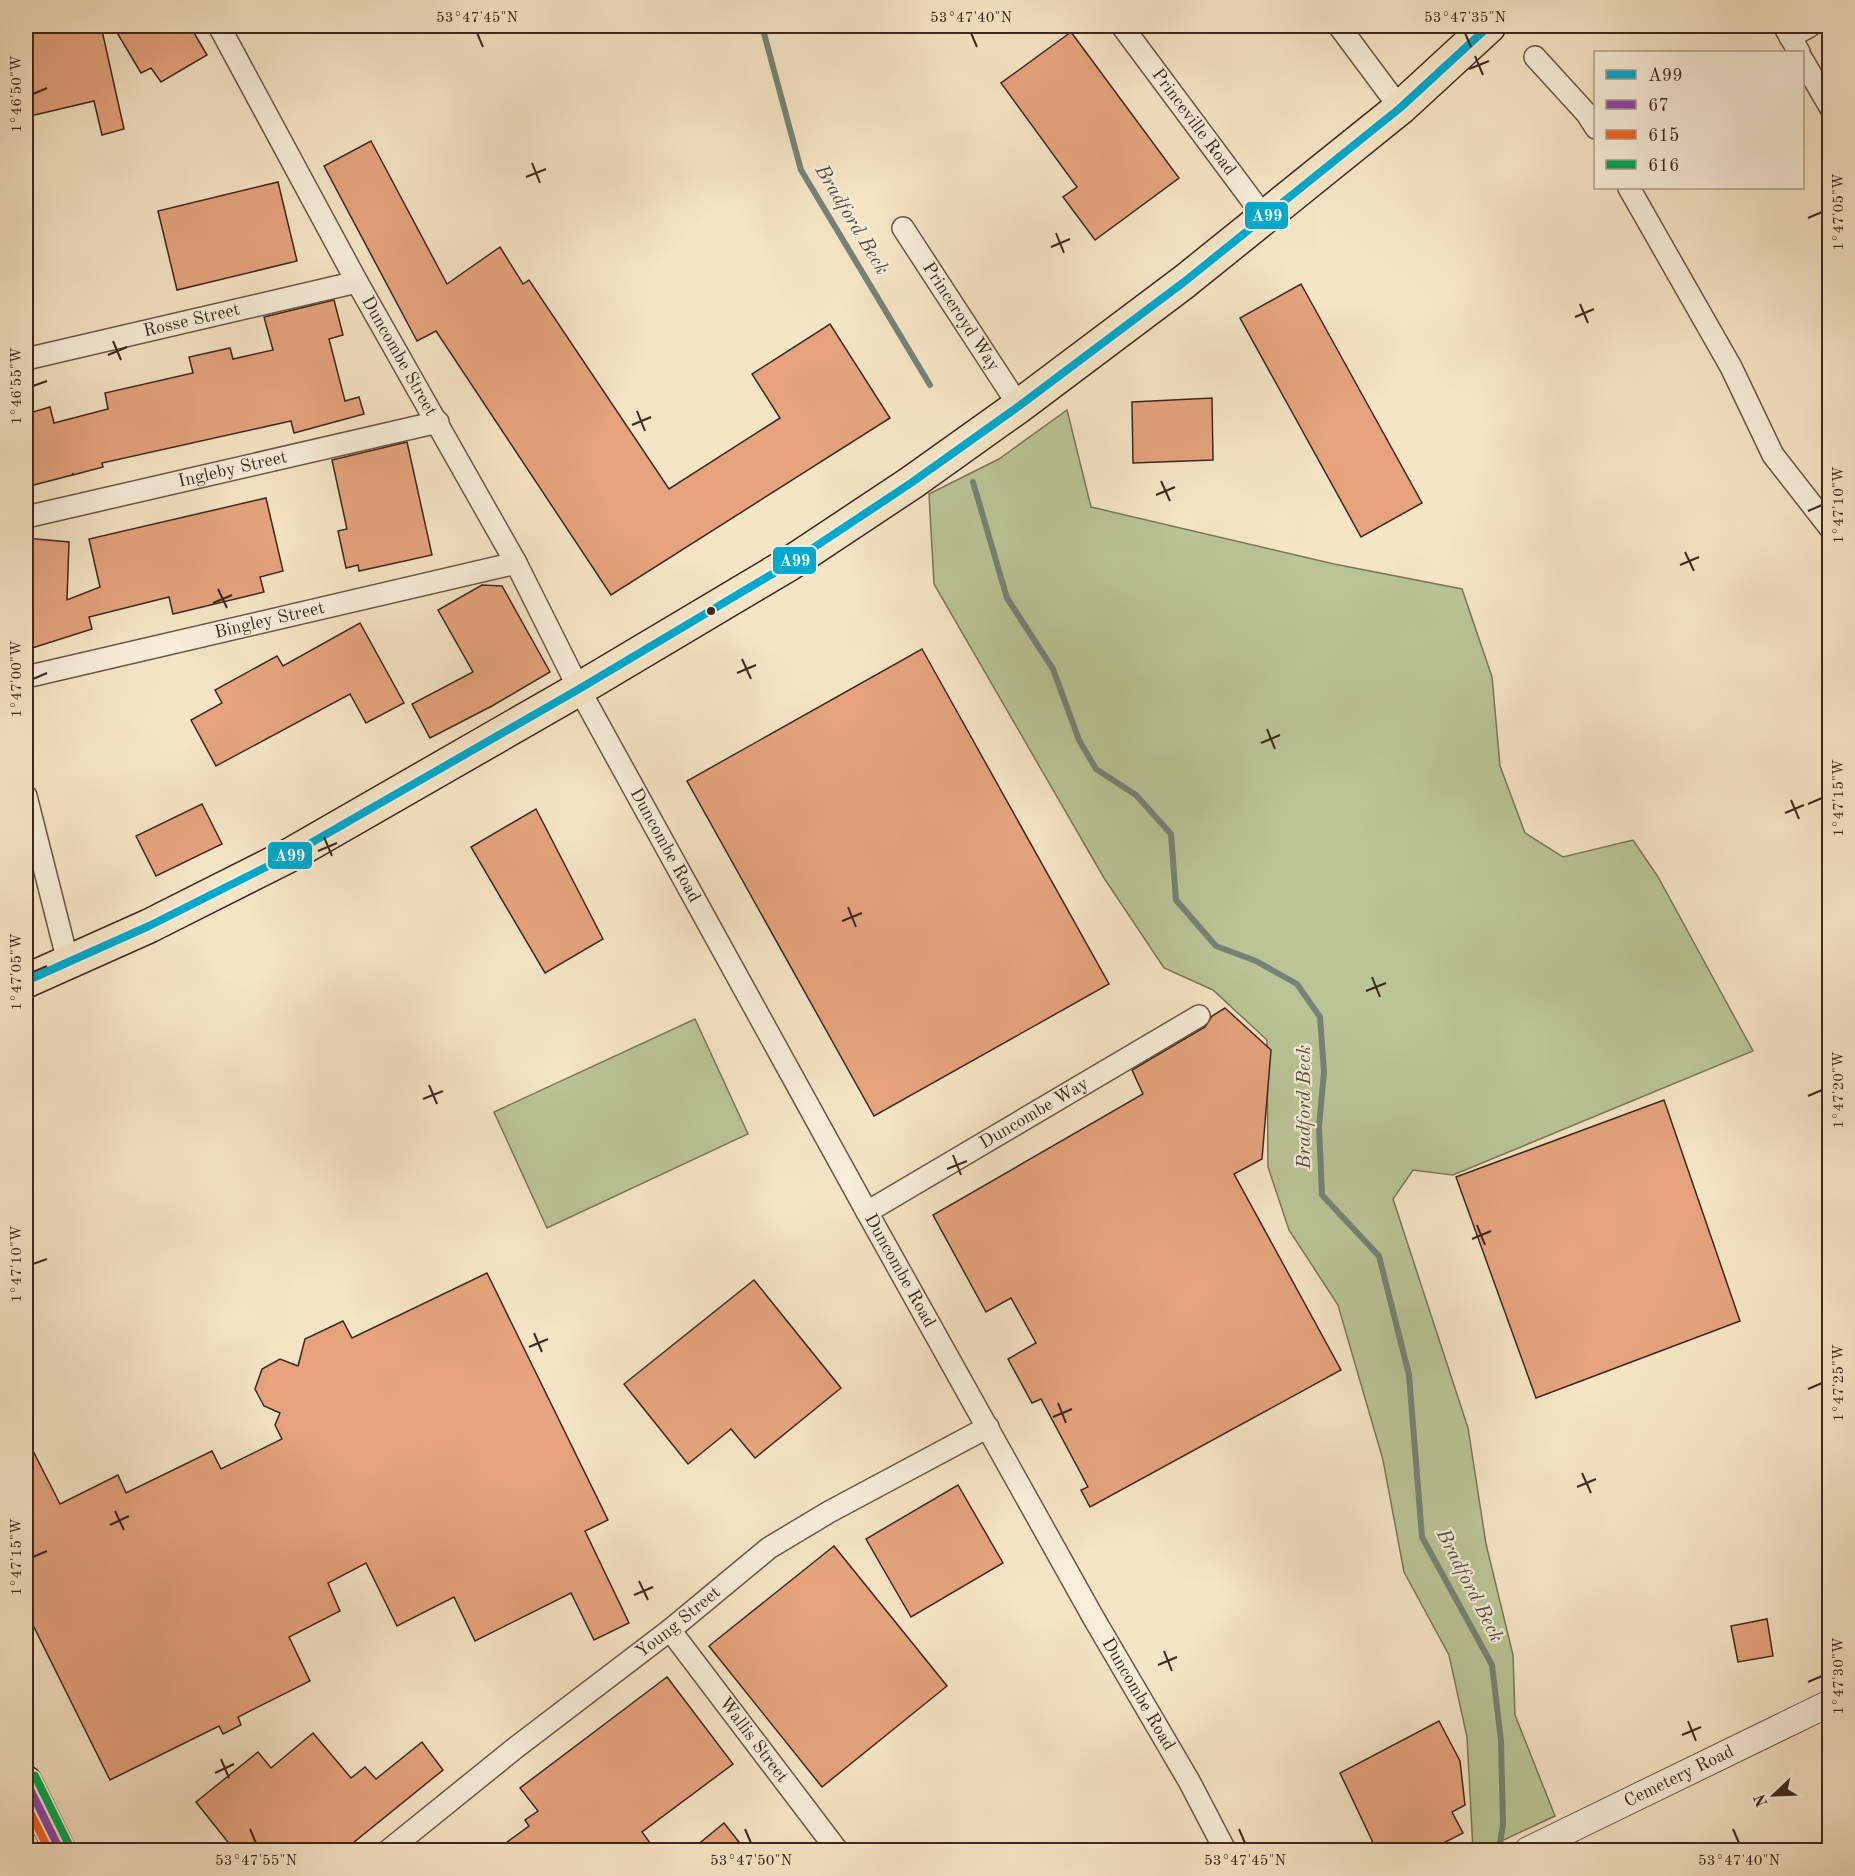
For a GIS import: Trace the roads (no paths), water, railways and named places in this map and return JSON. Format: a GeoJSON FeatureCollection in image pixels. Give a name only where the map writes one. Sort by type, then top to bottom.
{"type":"FeatureCollection","features":[{"type":"Feature","properties":{"kind":"main road"},"geometry":{"type":"LineString","coordinates":[[26,981],[149,926],[290,855],[579,689],[789,564],[911,483],[1019,406],[1265,218],[1400,108],[1488,26]]}},
{"type":"Feature","properties":{"kind":"main road"},"geometry":{"type":"LineString","coordinates":[[26,1781],[34,1822],[60,1851]]}},
{"type":"Feature","properties":{"kind":"street","name":"Duncombe Street"},"geometry":{"type":"LineString","coordinates":[[219,26],[357,282],[516,563],[579,689]]}},
{"type":"Feature","properties":{"kind":"street","name":"Princeville Road"},"geometry":{"type":"LineString","coordinates":[[1122,26],[1265,218]]}},
{"type":"Feature","properties":{"kind":"street"},"geometry":{"type":"LineString","coordinates":[[1339,26],[1400,108]]}},
{"type":"Feature","properties":{"kind":"street"},"geometry":{"type":"LineString","coordinates":[[1791,38],[1810,26]]}},
{"type":"Feature","properties":{"kind":"street"},"geometry":{"type":"LineString","coordinates":[[1535,57],[1587,114],[1594,125]]}},
{"type":"Feature","properties":{"kind":"street"},"geometry":{"type":"LineString","coordinates":[[1804,61],[1830,107]]}},
{"type":"Feature","properties":{"kind":"street"},"geometry":{"type":"LineString","coordinates":[[1630,189],[1731,367],[1773,455],[1830,528]]}},
{"type":"Feature","properties":{"kind":"street","name":"Princeroyd Way"},"geometry":{"type":"LineString","coordinates":[[903,228],[1019,406]]}},
{"type":"Feature","properties":{"kind":"street","name":"Rosse Street"},"geometry":{"type":"LineString","coordinates":[[26,359],[357,282]]}},
{"type":"Feature","properties":{"kind":"street","name":"Ingleby Street"},"geometry":{"type":"LineString","coordinates":[[26,517],[438,422]]}},
{"type":"Feature","properties":{"kind":"street","name":"Bingley Street"},"geometry":{"type":"LineString","coordinates":[[26,677],[516,563]]}},
{"type":"Feature","properties":{"kind":"street","name":"Duncombe Road"},"geometry":{"type":"LineString","coordinates":[[579,689],[1093,1617],[1189,1780],[1225,1851]]}},
{"type":"Feature","properties":{"kind":"street"},"geometry":{"type":"LineString","coordinates":[[26,796],[68,962]]}},
{"type":"Feature","properties":{"kind":"street","name":"Duncombe Way"},"geometry":{"type":"LineString","coordinates":[[867,1212],[1199,1016]]}},
{"type":"Feature","properties":{"kind":"street","name":"Young Street"},"geometry":{"type":"LineString","coordinates":[[389,1851],[514,1749],[670,1630],[769,1548],[829,1512],[988,1427]]}},
{"type":"Feature","properties":{"kind":"street","name":"Wallis Street"},"geometry":{"type":"LineString","coordinates":[[670,1630],[837,1851]]}},
{"type":"Feature","properties":{"kind":"street","name":"Cemetery Road"},"geometry":{"type":"LineString","coordinates":[[1528,1851],[1830,1703]]}},
{"type":"Feature","properties":{"kind":"waterway","name":"Bradford Beck"},"geometry":{"type":"LineString","coordinates":[[762,26],[801,170],[930,385]]}},
{"type":"Feature","properties":{"kind":"waterway","name":"Bradford Beck"},"geometry":{"type":"LineString","coordinates":[[973,482],[1007,598],[1053,669],[1079,740],[1096,769],[1136,795],[1171,834],[1176,900],[1216,946],[1256,961],[1297,984],[1320,1017],[1324,1072],[1319,1126],[1322,1195],[1379,1256],[1409,1375],[1422,1537],[1492,1665],[1501,1741],[1503,1824],[1499,1850]]}}]}
